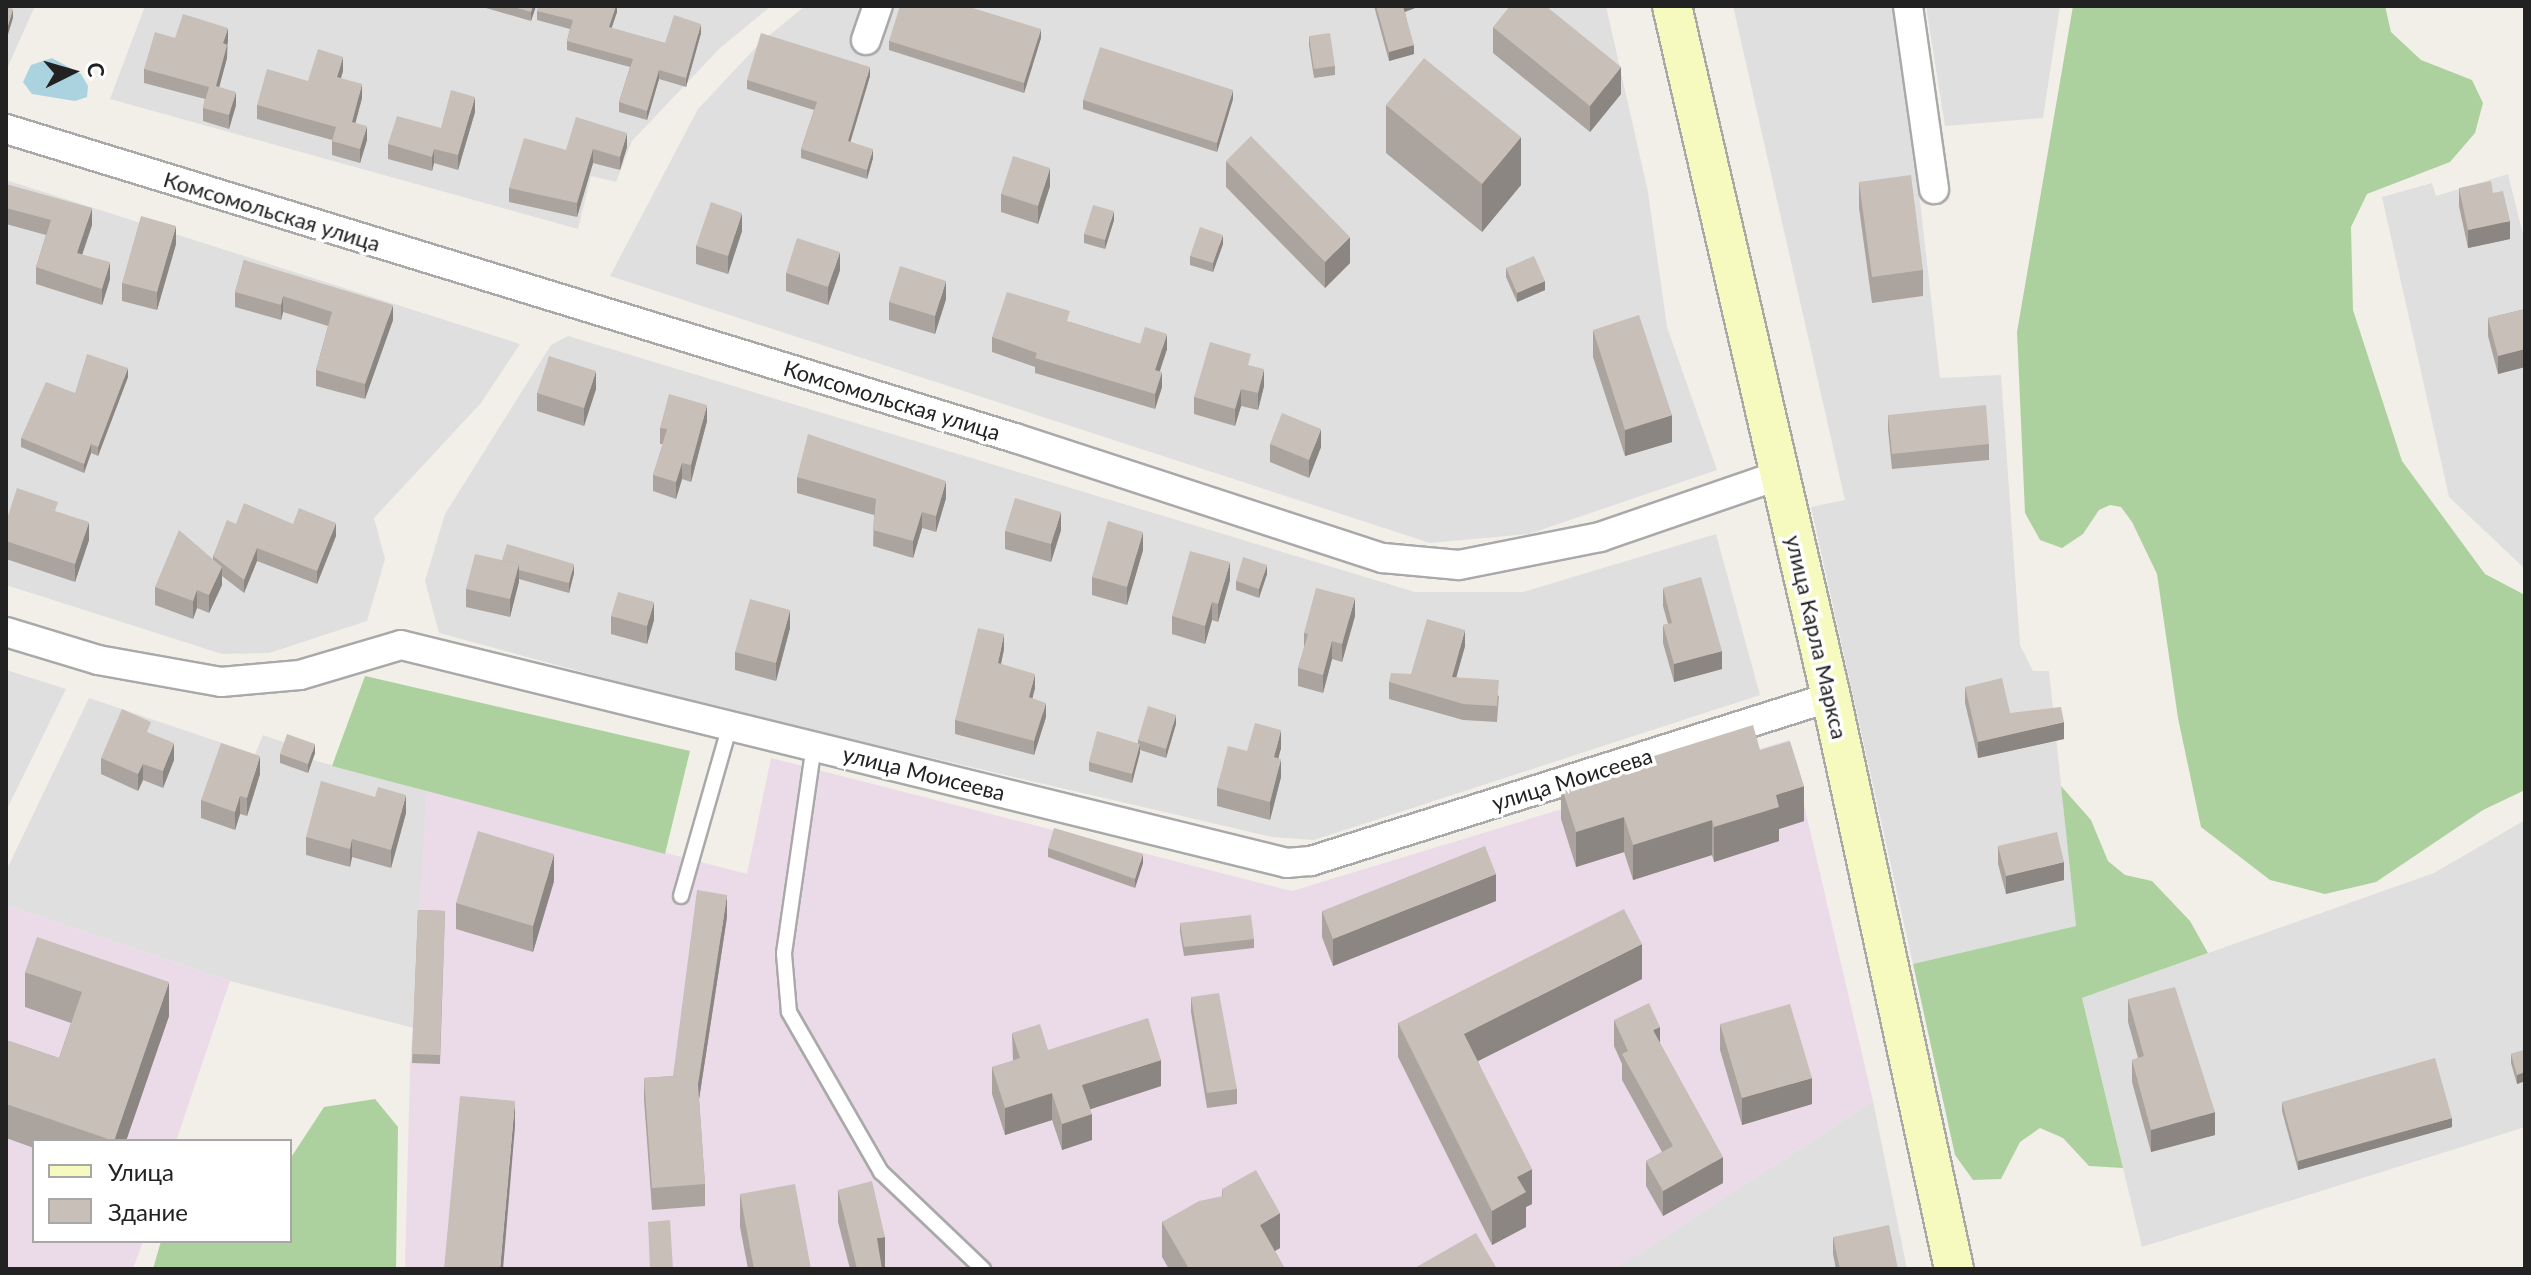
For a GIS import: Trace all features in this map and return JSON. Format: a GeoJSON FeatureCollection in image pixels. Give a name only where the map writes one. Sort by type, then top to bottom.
{"type":"FeatureCollection","features":[{"type":"Feature","properties":{"kind":"street"},"geometry":{"type":"LineString","coordinates":[[866,40],[878,6]]}},
{"type":"Feature","properties":{"kind":"street","name":"улица Карла Маркса"},"geometry":{"type":"LineString","coordinates":[[1672,6],[1831,697],[1954,1269]]}},
{"type":"Feature","properties":{"kind":"street"},"geometry":{"type":"LineString","coordinates":[[1908,6],[1934,189]]}},
{"type":"Feature","properties":{"kind":"street","name":"Комсомольская улица"},"geometry":{"type":"LineString","coordinates":[[6,129],[1015,438],[1383,558],[1459,565],[1600,537],[1780,475]]}},
{"type":"Feature","properties":{"kind":"street","name":"улица Моисеева"},"geometry":{"type":"LineString","coordinates":[[6,632],[98,660],[221,682],[300,675],[401,645],[1287,863],[1311,861],[1831,697]]}},
{"type":"Feature","properties":{"kind":"lane"},"geometry":{"type":"LineString","coordinates":[[681,896],[730,725]]}},
{"type":"Feature","properties":{"kind":"lane"},"geometry":{"type":"LineString","coordinates":[[814,745],[784,954],[789,1012],[881,1172],[983,1269]]}},
{"type":"Feature","properties":{"kind":"shaded area"},"geometry":{"type":"Polygon","coordinates":[[[6,6],[35,6],[6,71],[6,6]]]}},
{"type":"Feature","properties":{"kind":"shaded area"},"geometry":{"type":"Polygon","coordinates":[[[145,6],[771,6],[719,49],[632,141],[616,182],[591,176],[578,229],[110,99],[145,6]]]}},
{"type":"Feature","properties":{"kind":"shaded area"},"geometry":{"type":"Polygon","coordinates":[[[805,6],[1606,6],[1648,192],[1667,327],[1717,470],[1529,534],[1430,543],[610,276],[698,109],[761,42],[805,6]]]}},
{"type":"Feature","properties":{"kind":"shaded area"},"geometry":{"type":"Polygon","coordinates":[[[1733,6],[1898,6],[1940,378],[2001,375],[2020,645],[2033,671],[2049,671],[2076,926],[1913,964],[1811,507],[1845,500],[1733,6]]]}},
{"type":"Feature","properties":{"kind":"shaded area"},"geometry":{"type":"Polygon","coordinates":[[[1926,6],[2060,6],[2043,118],[1945,126],[1926,6]]]}},
{"type":"Feature","properties":{"kind":"shaded area"},"geometry":{"type":"Polygon","coordinates":[[[2508,174],[2525,242],[2525,569],[2449,497],[2382,197],[2432,183],[2436,196],[2508,174]]]}},
{"type":"Feature","properties":{"kind":"shaded area"},"geometry":{"type":"Polygon","coordinates":[[[6,180],[520,344],[481,403],[374,518],[385,559],[367,621],[269,653],[222,654],[6,585],[6,180]]]}},
{"type":"Feature","properties":{"kind":"shaded area"},"geometry":{"type":"Polygon","coordinates":[[[568,336],[1415,592],[1523,592],[1716,534],[1760,695],[1314,840],[1272,837],[696,703],[439,633],[425,581],[445,514],[551,345],[568,336]]]}},
{"type":"Feature","properties":{"kind":"shaded area"},"geometry":{"type":"Polygon","coordinates":[[[6,670],[66,689],[6,811],[6,670]]]}},
{"type":"Feature","properties":{"kind":"shaded area"},"geometry":{"type":"Polygon","coordinates":[[[89,698],[255,754],[263,735],[315,753],[313,760],[427,791],[414,1028],[230,981],[6,905],[6,871],[89,698]]]}},
{"type":"Feature","properties":{"kind":"shaded area"},"geometry":{"type":"Polygon","coordinates":[[[1789,740],[1873,1101],[1615,1269],[405,1269],[410,1068],[427,791],[747,874],[771,758],[1292,891],[1789,740]]]}},
{"type":"Feature","properties":{"kind":"shaded area"},"geometry":{"type":"Polygon","coordinates":[[[2525,820],[2525,1127],[2142,1247],[2082,998],[2434,873],[2525,820]]]}},
{"type":"Feature","properties":{"kind":"shaded area"},"geometry":{"type":"Polygon","coordinates":[[[6,905],[230,981],[177,1139],[32,1139],[32,1243],[142,1243],[133,1269],[6,1269],[6,905]]]}},
{"type":"Feature","properties":{"kind":"shaded area"},"geometry":{"type":"Polygon","coordinates":[[[1873,1101],[1907,1269],[1614,1269],[1647,1248],[1873,1101]]]}},
{"type":"Feature","properties":{"kind":"green space"},"geometry":{"type":"Polygon","coordinates":[[[2073,6],[2385,6],[2391,32],[2421,60],[2472,80],[2483,103],[2475,133],[2450,162],[2367,194],[2351,227],[2353,310],[2402,461],[2485,574],[2525,595],[2525,790],[2483,810],[2376,882],[2325,894],[2270,880],[2201,827],[2178,718],[2157,574],[2132,522],[2121,507],[2110,505],[2099,510],[2083,534],[2062,548],[2040,540],[2025,513],[2017,332],[2073,6]]]}},
{"type":"Feature","properties":{"kind":"green space"},"geometry":{"type":"Polygon","coordinates":[[[365,676],[690,751],[665,854],[332,766],[365,676]]]}},
{"type":"Feature","properties":{"kind":"green space"},"geometry":{"type":"Polygon","coordinates":[[[2061,786],[2091,820],[2108,861],[2125,875],[2152,881],[2190,921],[2208,953],[2082,998],[2123,1168],[2089,1166],[2063,1138],[2040,1128],[2020,1142],[2001,1179],[1973,1180],[1955,1155],[1913,964],[2076,926],[2061,786]]]}},
{"type":"Feature","properties":{"kind":"green space"},"geometry":{"type":"Polygon","coordinates":[[[375,1099],[398,1127],[396,1269],[153,1269],[160,1243],[292,1243],[292,1156],[324,1107],[375,1099]]]}},
{"type":"Feature","properties":{"kind":"water"},"geometry":{"type":"Polygon","coordinates":[[[52,58],[81,74],[88,86],[87,97],[75,101],[32,94],[23,82],[31,65],[52,58]]]}},
{"type":"Feature","properties":{"kind":"building"},"geometry":{"type":"Polygon","coordinates":[[[510,6],[533,6],[531,12],[510,6]]]}},
{"type":"Feature","properties":{"kind":"building"},"geometry":{"type":"Polygon","coordinates":[[[538,6],[616,6],[609,27],[665,43],[674,15],[701,24],[686,78],[659,70],[647,111],[619,102],[633,59],[567,41],[573,20],[537,11],[538,6]]]}},
{"type":"Feature","properties":{"kind":"building"},"geometry":{"type":"Polygon","coordinates":[[[900,6],[966,6],[1041,29],[1024,83],[889,41],[900,6]]]}},
{"type":"Feature","properties":{"kind":"building"},"geometry":{"type":"Polygon","coordinates":[[[1376,6],[1403,6],[1414,45],[1389,52],[1376,6]]]}},
{"type":"Feature","properties":{"kind":"building"},"geometry":{"type":"Polygon","coordinates":[[[1510,6],[1546,6],[1621,67],[1590,106],[1493,27],[1510,6]]]}},
{"type":"Feature","properties":{"kind":"building"},"geometry":{"type":"Polygon","coordinates":[[[6,7],[13,9],[6,32],[6,7]]]}},
{"type":"Feature","properties":{"kind":"building"},"geometry":{"type":"Polygon","coordinates":[[[183,14],[228,28],[223,43],[227,45],[216,86],[236,92],[229,115],[203,108],[209,87],[144,69],[155,32],[175,38],[183,14]]]}},
{"type":"Feature","properties":{"kind":"building"},"geometry":{"type":"Polygon","coordinates":[[[761,33],[870,67],[848,141],[873,149],[867,170],[801,149],[817,102],[747,80],[761,33]]]}},
{"type":"Feature","properties":{"kind":"building"},"geometry":{"type":"Polygon","coordinates":[[[1330,33],[1335,66],[1314,69],[1309,36],[1330,33]]]}},
{"type":"Feature","properties":{"kind":"building"},"geometry":{"type":"Polygon","coordinates":[[[1100,47],[1233,90],[1217,143],[1083,100],[1100,47]]]}},
{"type":"Feature","properties":{"kind":"building"},"geometry":{"type":"Polygon","coordinates":[[[318,49],[343,57],[337,77],[362,84],[352,122],[367,126],[360,149],[332,141],[336,127],[257,105],[267,69],[308,81],[318,49]]]}},
{"type":"Feature","properties":{"kind":"building"},"geometry":{"type":"Polygon","coordinates":[[[1424,58],[1521,137],[1482,184],[1386,105],[1424,58]]]}},
{"type":"Feature","properties":{"kind":"building"},"geometry":{"type":"Polygon","coordinates":[[[451,90],[475,97],[458,155],[434,149],[432,157],[388,144],[397,116],[441,128],[451,90]]]}},
{"type":"Feature","properties":{"kind":"building"},"geometry":{"type":"Polygon","coordinates":[[[576,117],[627,133],[620,157],[593,149],[577,203],[509,188],[524,138],[566,150],[576,117]]]}},
{"type":"Feature","properties":{"kind":"building"},"geometry":{"type":"Polygon","coordinates":[[[1251,136],[1350,237],[1325,262],[1226,161],[1251,136]]]}},
{"type":"Feature","properties":{"kind":"building"},"geometry":{"type":"Polygon","coordinates":[[[1013,156],[1050,168],[1038,206],[1001,194],[1013,156]]]}},
{"type":"Feature","properties":{"kind":"building"},"geometry":{"type":"Polygon","coordinates":[[[1911,175],[1923,270],[1872,277],[1859,182],[1911,175]]]}},
{"type":"Feature","properties":{"kind":"building"},"geometry":{"type":"Polygon","coordinates":[[[2491,181],[2493,193],[2503,191],[2510,221],[2468,230],[2459,188],[2491,181]]]}},
{"type":"Feature","properties":{"kind":"building"},"geometry":{"type":"Polygon","coordinates":[[[6,184],[92,208],[77,253],[110,262],[102,289],[36,267],[51,220],[6,208],[6,184]]]}},
{"type":"Feature","properties":{"kind":"building"},"geometry":{"type":"Polygon","coordinates":[[[711,202],[742,213],[728,256],[696,246],[711,202]]]}},
{"type":"Feature","properties":{"kind":"building"},"geometry":{"type":"Polygon","coordinates":[[[1093,205],[1114,211],[1105,240],[1084,234],[1093,205]]]}},
{"type":"Feature","properties":{"kind":"building"},"geometry":{"type":"Polygon","coordinates":[[[141,216],[176,226],[157,292],[122,283],[141,216]]]}},
{"type":"Feature","properties":{"kind":"building"},"geometry":{"type":"Polygon","coordinates":[[[1200,227],[1223,235],[1213,263],[1190,256],[1200,227]]]}},
{"type":"Feature","properties":{"kind":"building"},"geometry":{"type":"Polygon","coordinates":[[[797,238],[840,252],[828,287],[786,273],[797,238]]]}},
{"type":"Feature","properties":{"kind":"building"},"geometry":{"type":"Polygon","coordinates":[[[1534,256],[1545,281],[1517,293],[1506,268],[1534,256]]]}},
{"type":"Feature","properties":{"kind":"building"},"geometry":{"type":"Polygon","coordinates":[[[244,260],[393,305],[365,384],[316,370],[332,312],[283,296],[281,305],[235,292],[244,260]]]}},
{"type":"Feature","properties":{"kind":"building"},"geometry":{"type":"Polygon","coordinates":[[[900,266],[946,281],[935,316],[889,302],[900,266]]]}},
{"type":"Feature","properties":{"kind":"building"},"geometry":{"type":"Polygon","coordinates":[[[1007,292],[1070,311],[1067,321],[1140,344],[1145,327],[1167,334],[1155,370],[1162,372],[1155,394],[1035,358],[1037,353],[992,337],[1007,292]]]}},
{"type":"Feature","properties":{"kind":"building"},"geometry":{"type":"Polygon","coordinates":[[[2525,309],[2525,349],[2498,356],[2488,318],[2525,309]]]}},
{"type":"Feature","properties":{"kind":"building"},"geometry":{"type":"Polygon","coordinates":[[[1639,315],[1672,415],[1625,430],[1593,330],[1639,315]]]}},
{"type":"Feature","properties":{"kind":"building"},"geometry":{"type":"Polygon","coordinates":[[[1210,342],[1251,354],[1248,365],[1264,369],[1258,393],[1241,389],[1235,409],[1194,397],[1210,342]]]}},
{"type":"Feature","properties":{"kind":"building"},"geometry":{"type":"Polygon","coordinates":[[[87,354],[128,368],[98,447],[91,444],[84,464],[21,438],[46,382],[75,393],[87,354]]]}},
{"type":"Feature","properties":{"kind":"building"},"geometry":{"type":"Polygon","coordinates":[[[549,356],[596,371],[584,408],[537,393],[549,356]]]}},
{"type":"Feature","properties":{"kind":"building"},"geometry":{"type":"Polygon","coordinates":[[[669,394],[707,405],[691,465],[682,463],[676,482],[653,475],[667,429],[660,428],[669,394]]]}},
{"type":"Feature","properties":{"kind":"building"},"geometry":{"type":"Polygon","coordinates":[[[1986,405],[1989,444],[1892,454],[1888,415],[1986,405]]]}},
{"type":"Feature","properties":{"kind":"building"},"geometry":{"type":"Polygon","coordinates":[[[1282,413],[1321,429],[1309,460],[1270,444],[1282,413]]]}},
{"type":"Feature","properties":{"kind":"building"},"geometry":{"type":"Polygon","coordinates":[[[808,434],[946,481],[936,516],[922,512],[913,541],[873,530],[876,499],[797,477],[808,434]]]}},
{"type":"Feature","properties":{"kind":"building"},"geometry":{"type":"Polygon","coordinates":[[[17,488],[58,502],[55,511],[89,522],[75,564],[6,541],[6,522],[17,488]]]}},
{"type":"Feature","properties":{"kind":"building"},"geometry":{"type":"Polygon","coordinates":[[[1015,498],[1061,512],[1051,544],[1005,531],[1015,498]]]}},
{"type":"Feature","properties":{"kind":"building"},"geometry":{"type":"Polygon","coordinates":[[[244,503],[293,524],[299,508],[336,523],[317,571],[257,548],[244,580],[213,556],[227,520],[236,524],[244,503]]]}},
{"type":"Feature","properties":{"kind":"building"},"geometry":{"type":"Polygon","coordinates":[[[1108,521],[1143,532],[1127,587],[1092,577],[1108,521]]]}},
{"type":"Feature","properties":{"kind":"building"},"geometry":{"type":"Polygon","coordinates":[[[179,530],[222,567],[209,595],[197,590],[193,601],[155,587],[179,530]]]}},
{"type":"Feature","properties":{"kind":"building"},"geometry":{"type":"Polygon","coordinates":[[[507,544],[574,564],[569,583],[519,570],[519,564],[502,560],[507,544]]]}},
{"type":"Feature","properties":{"kind":"building"},"geometry":{"type":"Polygon","coordinates":[[[1190,551],[1230,562],[1218,604],[1212,602],[1205,626],[1172,616],[1190,551]]]}},
{"type":"Feature","properties":{"kind":"building"},"geometry":{"type":"Polygon","coordinates":[[[475,554],[519,564],[510,599],[466,589],[475,554]]]}},
{"type":"Feature","properties":{"kind":"building"},"geometry":{"type":"Polygon","coordinates":[[[1243,557],[1267,565],[1259,589],[1236,581],[1243,557]]]}},
{"type":"Feature","properties":{"kind":"building"},"geometry":{"type":"Polygon","coordinates":[[[1701,577],[1722,651],[1674,664],[1663,625],[1672,623],[1663,588],[1701,577]]]}},
{"type":"Feature","properties":{"kind":"building"},"geometry":{"type":"Polygon","coordinates":[[[1316,588],[1355,598],[1342,644],[1332,641],[1323,675],[1298,668],[1316,588]]]}},
{"type":"Feature","properties":{"kind":"building"},"geometry":{"type":"Polygon","coordinates":[[[618,592],[654,602],[647,626],[611,616],[618,592]]]}},
{"type":"Feature","properties":{"kind":"building"},"geometry":{"type":"Polygon","coordinates":[[[750,599],[790,610],[776,663],[735,652],[750,599]]]}},
{"type":"Feature","properties":{"kind":"building"},"geometry":{"type":"Polygon","coordinates":[[[1427,619],[1465,630],[1452,677],[1499,680],[1497,706],[1463,704],[1389,682],[1391,673],[1411,674],[1427,619]]]}},
{"type":"Feature","properties":{"kind":"building"},"geometry":{"type":"Polygon","coordinates":[[[978,628],[1004,634],[998,663],[1035,674],[1029,697],[1046,703],[1034,741],[955,720],[978,628]]]}},
{"type":"Feature","properties":{"kind":"building"},"geometry":{"type":"Polygon","coordinates":[[[2002,678],[2010,713],[2061,707],[2064,722],[1978,742],[1965,687],[2002,678]]]}},
{"type":"Feature","properties":{"kind":"building"},"geometry":{"type":"Polygon","coordinates":[[[1148,706],[1176,715],[1166,749],[1138,740],[1148,706]]]}},
{"type":"Feature","properties":{"kind":"building"},"geometry":{"type":"Polygon","coordinates":[[[122,709],[151,722],[147,732],[174,743],[163,771],[143,764],[138,774],[101,758],[122,709]]]}},
{"type":"Feature","properties":{"kind":"building"},"geometry":{"type":"Polygon","coordinates":[[[1255,723],[1281,730],[1274,757],[1281,759],[1270,802],[1217,788],[1228,746],[1247,751],[1255,723]]]}},
{"type":"Feature","properties":{"kind":"building"},"geometry":{"type":"Polygon","coordinates":[[[1753,725],[1760,750],[1790,741],[1804,786],[1776,795],[1779,807],[1714,827],[1712,820],[1633,845],[1624,817],[1576,832],[1561,785],[1753,725]]]}},
{"type":"Feature","properties":{"kind":"building"},"geometry":{"type":"Polygon","coordinates":[[[1097,731],[1140,744],[1132,774],[1089,762],[1097,731]]]}},
{"type":"Feature","properties":{"kind":"building"},"geometry":{"type":"Polygon","coordinates":[[[287,734],[315,744],[308,764],[280,754],[287,734]]]}},
{"type":"Feature","properties":{"kind":"building"},"geometry":{"type":"Polygon","coordinates":[[[221,743],[260,756],[247,798],[240,796],[235,812],[201,800],[221,743]]]}},
{"type":"Feature","properties":{"kind":"building"},"geometry":{"type":"Polygon","coordinates":[[[321,781],[375,797],[378,787],[406,795],[391,850],[352,839],[350,849],[306,837],[321,781]]]}},
{"type":"Feature","properties":{"kind":"building"},"geometry":{"type":"Polygon","coordinates":[[[1054,828],[1143,854],[1135,879],[1048,848],[1054,828]]]}},
{"type":"Feature","properties":{"kind":"building"},"geometry":{"type":"Polygon","coordinates":[[[478,831],[554,854],[533,926],[456,903],[478,831]]]}},
{"type":"Feature","properties":{"kind":"building"},"geometry":{"type":"Polygon","coordinates":[[[2057,832],[2064,862],[2006,876],[1998,846],[2057,832]]]}},
{"type":"Feature","properties":{"kind":"building"},"geometry":{"type":"Polygon","coordinates":[[[1485,846],[1496,874],[1333,939],[1322,911],[1485,846]]]}},
{"type":"Feature","properties":{"kind":"building"},"geometry":{"type":"Polygon","coordinates":[[[697,890],[727,895],[698,1084],[705,1184],[652,1188],[644,1078],[673,1076],[697,890]]]}},
{"type":"Feature","properties":{"kind":"building"},"geometry":{"type":"Polygon","coordinates":[[[1624,909],[1642,944],[1464,1034],[1532,1169],[1517,1177],[1526,1192],[1492,1211],[1398,1023],[1624,909]]]}},
{"type":"Feature","properties":{"kind":"building"},"geometry":{"type":"Polygon","coordinates":[[[418,910],[445,911],[440,1055],[412,1054],[418,910]]]}},
{"type":"Feature","properties":{"kind":"building"},"geometry":{"type":"Polygon","coordinates":[[[1251,915],[1254,939],[1184,947],[1180,923],[1251,915]]]}},
{"type":"Feature","properties":{"kind":"building"},"geometry":{"type":"Polygon","coordinates":[[[37,937],[169,982],[115,1139],[6,1104],[6,1040],[59,1058],[82,992],[25,972],[37,937]]]}},
{"type":"Feature","properties":{"kind":"building"},"geometry":{"type":"Polygon","coordinates":[[[2175,987],[2215,1112],[2151,1130],[2132,1060],[2144,1056],[2128,999],[2175,987]]]}},
{"type":"Feature","properties":{"kind":"building"},"geometry":{"type":"Polygon","coordinates":[[[1219,993],[1237,1089],[1207,1093],[1191,997],[1219,993]]]}},
{"type":"Feature","properties":{"kind":"building"},"geometry":{"type":"Polygon","coordinates":[[[1649,1003],[1660,1027],[1653,1030],[1723,1157],[1663,1191],[1646,1161],[1673,1146],[1622,1054],[1628,1051],[1614,1020],[1649,1003]]]}},
{"type":"Feature","properties":{"kind":"building"},"geometry":{"type":"Polygon","coordinates":[[[1790,1004],[1812,1078],[1742,1098],[1720,1024],[1790,1004]]]}},
{"type":"Feature","properties":{"kind":"building"},"geometry":{"type":"Polygon","coordinates":[[[1148,1018],[1161,1060],[1082,1085],[1092,1114],[1062,1124],[1052,1093],[1005,1108],[992,1067],[1020,1058],[1012,1033],[1040,1024],[1048,1050],[1148,1018]]]}},
{"type":"Feature","properties":{"kind":"building"},"geometry":{"type":"Polygon","coordinates":[[[2525,1050],[2525,1072],[2517,1075],[2511,1054],[2525,1050]]]}},
{"type":"Feature","properties":{"kind":"building"},"geometry":{"type":"Polygon","coordinates":[[[2435,1058],[2452,1118],[2298,1161],[2282,1102],[2435,1058]]]}},
{"type":"Feature","properties":{"kind":"building"},"geometry":{"type":"Polygon","coordinates":[[[460,1096],[515,1101],[500,1269],[444,1269],[460,1096]]]}},
{"type":"Feature","properties":{"kind":"building"},"geometry":{"type":"Polygon","coordinates":[[[1256,1170],[1280,1213],[1260,1225],[1285,1269],[1189,1269],[1162,1222],[1199,1201],[1223,1196],[1222,1189],[1256,1170]]]}},
{"type":"Feature","properties":{"kind":"building"},"geometry":{"type":"Polygon","coordinates":[[[872,1181],[885,1237],[877,1238],[882,1269],[857,1269],[838,1190],[872,1181]]]}},
{"type":"Feature","properties":{"kind":"building"},"geometry":{"type":"Polygon","coordinates":[[[795,1184],[811,1269],[754,1269],[740,1194],[795,1184]]]}},
{"type":"Feature","properties":{"kind":"building"},"geometry":{"type":"Polygon","coordinates":[[[670,1220],[673,1269],[650,1269],[648,1222],[670,1220]]]}},
{"type":"Feature","properties":{"kind":"building"},"geometry":{"type":"Polygon","coordinates":[[[1889,1225],[1898,1269],[1840,1269],[1833,1237],[1889,1225]]]}},
{"type":"Feature","properties":{"kind":"building"},"geometry":{"type":"Polygon","coordinates":[[[1476,1233],[1497,1269],[1413,1269],[1476,1233]]]}}]}
